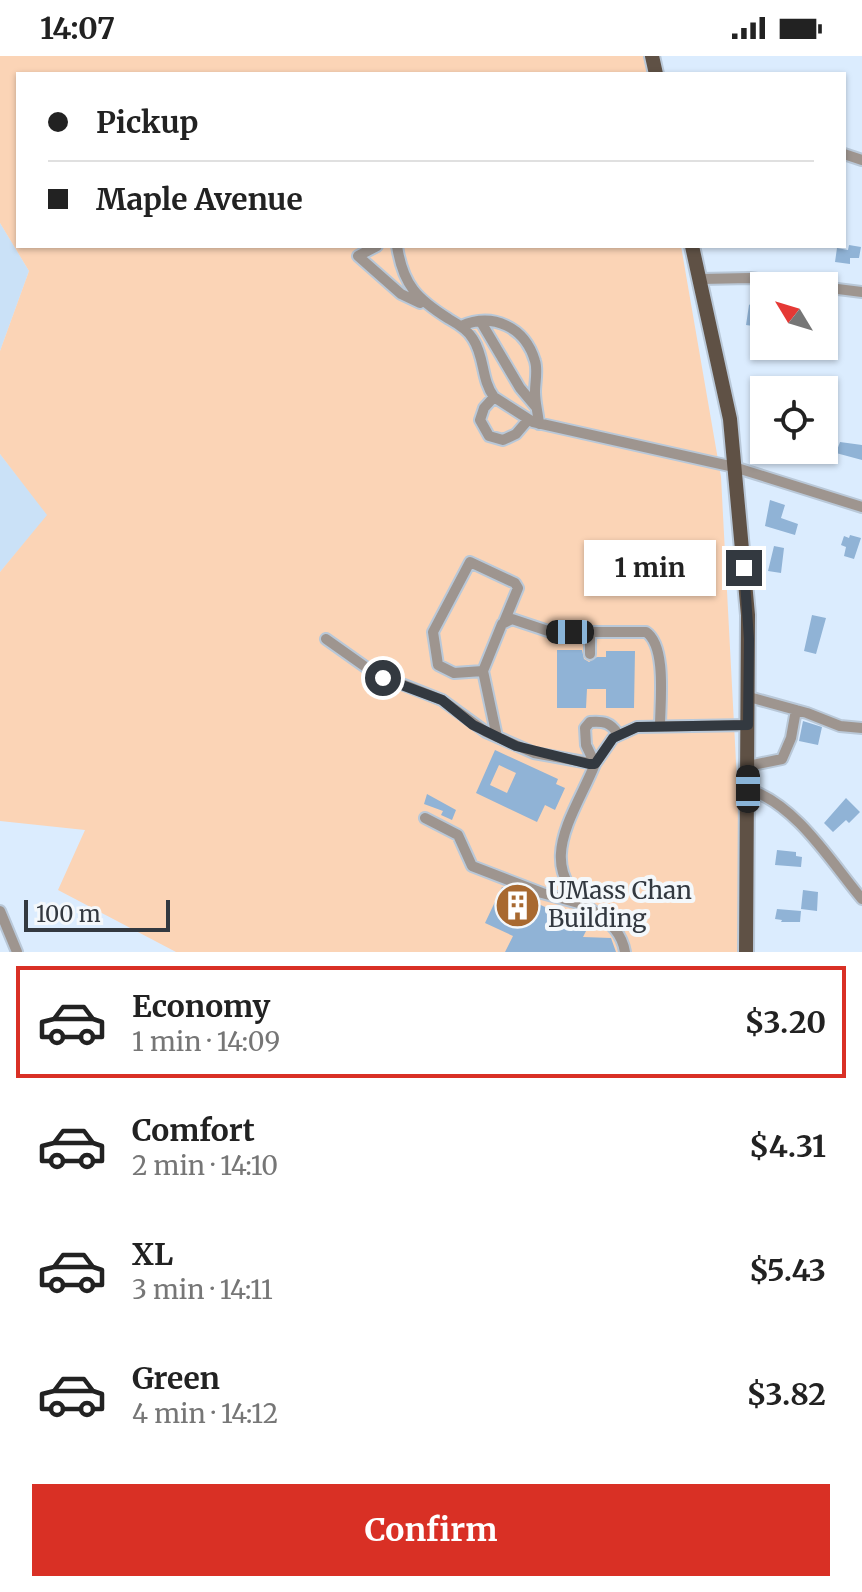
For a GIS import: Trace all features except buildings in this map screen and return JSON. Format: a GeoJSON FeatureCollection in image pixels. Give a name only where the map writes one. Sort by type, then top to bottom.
{"type":"FeatureCollection","features":[{"type":"Feature","properties":{"kind":"main road"},"geometry":{"type":"LineString","coordinates":[[693,248],[727,405],[749,626],[746,952]]}},
{"type":"Feature","properties":{"kind":"street"},"geometry":{"type":"LineString","coordinates":[[373,248],[358,256],[401,294],[461,326],[476,344],[486,384],[494,397],[528,420],[734,467],[862,507]]}},
{"type":"Feature","properties":{"kind":"street"},"geometry":{"type":"LineString","coordinates":[[398,248],[410,287],[427,306]]}},
{"type":"Feature","properties":{"kind":"street"},"geometry":{"type":"LineString","coordinates":[[701,279],[748,278],[862,292]]}},
{"type":"Feature","properties":{"kind":"street"},"geometry":{"type":"LineString","coordinates":[[461,326],[481,322],[511,325],[525,340],[536,363],[539,424]]}},
{"type":"Feature","properties":{"kind":"street"},"geometry":{"type":"LineString","coordinates":[[481,322],[520,388],[537,408]]}},
{"type":"Feature","properties":{"kind":"street"},"geometry":{"type":"LineString","coordinates":[[494,397],[484,408],[480,420],[491,437],[509,439],[528,420]]}},
{"type":"Feature","properties":{"kind":"street"},"geometry":{"type":"LineString","coordinates":[[483,671],[454,673],[438,665],[433,632],[470,562],[515,583],[518,588],[483,671],[497,737]]}},
{"type":"Feature","properties":{"kind":"street"},"geometry":{"type":"LineString","coordinates":[[504,622],[512,619],[551,632],[646,632],[656,641],[660,668],[660,726]]}},
{"type":"Feature","properties":{"kind":"street"},"geometry":{"type":"LineString","coordinates":[[590,632],[590,654]]}},
{"type":"Feature","properties":{"kind":"street"},"geometry":{"type":"LineString","coordinates":[[326,639],[369,670],[442,700],[469,722],[497,737],[534,753],[595,764]]}},
{"type":"Feature","properties":{"kind":"street"},"geometry":{"type":"LineString","coordinates":[[749,697],[840,726],[862,728]]}},
{"type":"Feature","properties":{"kind":"street"},"geometry":{"type":"LineString","coordinates":[[748,766],[782,759],[791,738],[796,710]]}},
{"type":"Feature","properties":{"kind":"street"},"geometry":{"type":"LineString","coordinates":[[595,764],[586,745],[585,728],[590,722],[603,721],[613,726],[618,734]]}},
{"type":"Feature","properties":{"kind":"street"},"geometry":{"type":"LineString","coordinates":[[625,952],[618,932],[584,904],[565,879],[561,849],[569,818],[595,764],[608,743],[618,734],[637,727],[748,725]]}},
{"type":"Feature","properties":{"kind":"street"},"geometry":{"type":"LineString","coordinates":[[748,789],[769,798],[789,815],[862,899]]}},
{"type":"Feature","properties":{"kind":"street"},"geometry":{"type":"LineString","coordinates":[[425,818],[458,835],[472,866],[542,893],[584,904]]}},
{"type":"Feature","properties":{"kind":"street"},"geometry":{"type":"LineString","coordinates":[[0,911],[17,952]]}},
{"type":"Feature","properties":{"kind":"shaded area"},"geometry":{"type":"Polygon","coordinates":[[[0,56],[647,56],[651,72],[16,72],[16,248],[681,248],[721,477],[746,952],[176,952],[58,890],[85,830],[0,821],[0,572],[47,515],[0,454],[0,351],[29,271],[0,223],[0,56]]]}},
{"type":"Feature","properties":{"kind":"shaded area"},"geometry":{"type":"Polygon","coordinates":[[[0,223],[29,271],[0,351],[0,223]]]}},
{"type":"Feature","properties":{"kind":"shaded area"},"geometry":{"type":"Polygon","coordinates":[[[0,454],[48,515],[0,572],[0,454]]]}},
{"type":"Feature","properties":{"kind":"place","name":"UMass Chan Building"},"geometry":{"type":"Point","coordinates":[517,905]}},
{"type":"Feature","properties":{"kind":"route"},"geometry":{"type":"LineString","coordinates":[[383,678],[442,700],[473,725],[516,746],[534,753],[589,764],[595,764],[616,735],[637,727],[748,725],[749,639],[744,568]]}}]}
